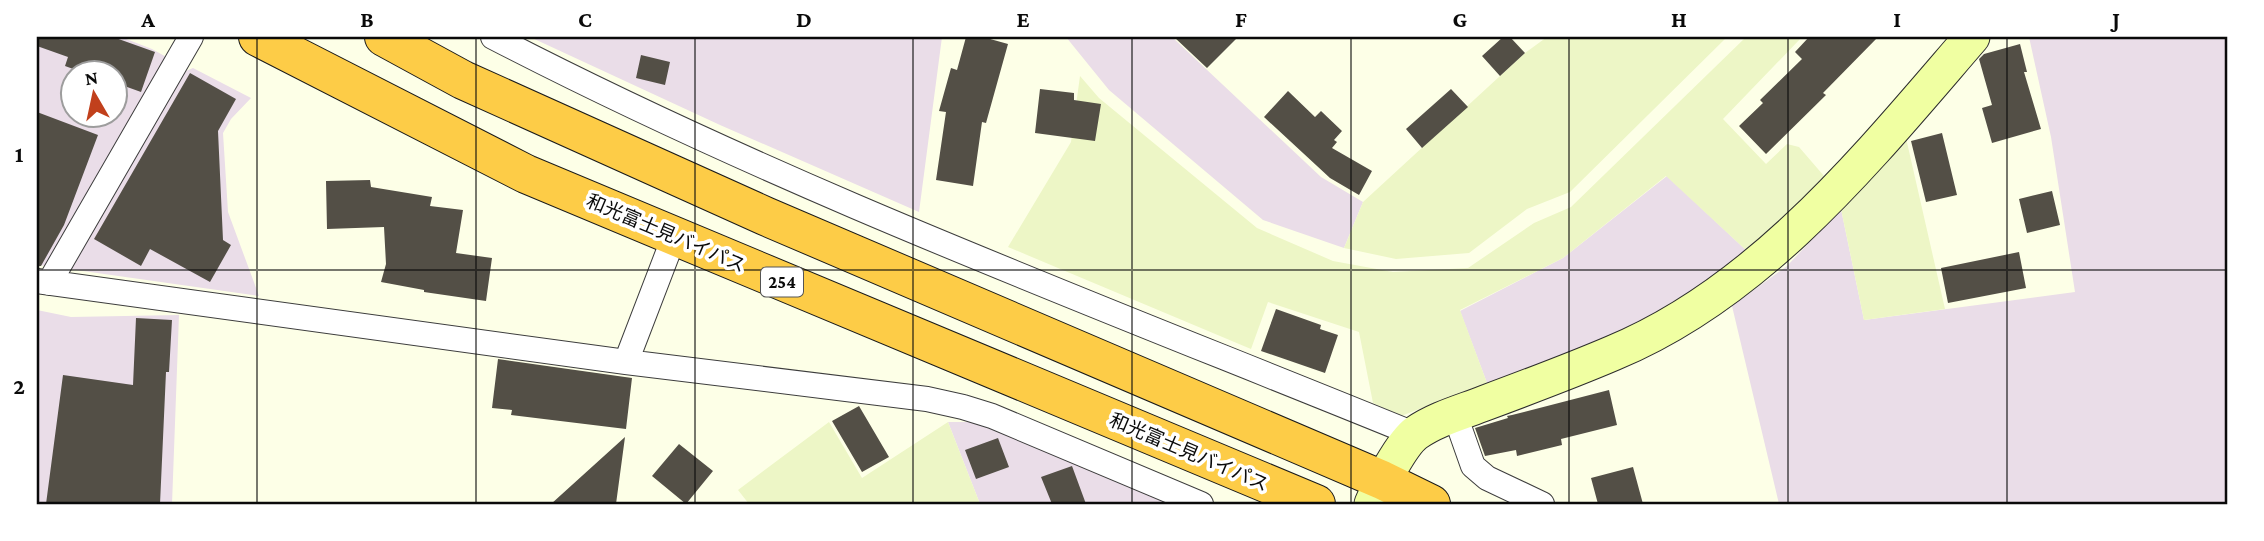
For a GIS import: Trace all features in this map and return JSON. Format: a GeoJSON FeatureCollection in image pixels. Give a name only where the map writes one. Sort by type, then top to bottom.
{"type":"FeatureCollection","features":[{"type":"Feature","properties":{"kind":"highway","name":"和光富士見バイパス"},"geometry":{"type":"LineString","coordinates":[[258,37],[526,174],[1316,504]]}},
{"type":"Feature","properties":{"kind":"highway"},"geometry":{"type":"LineString","coordinates":[[384,37],[463,80],[1377,492],[1431,504]]}},
{"type":"Feature","properties":{"kind":"street"},"geometry":{"type":"LineString","coordinates":[[191,37],[43,282],[626,362],[927,399],[992,416],[1201,504]]}},
{"type":"Feature","properties":{"kind":"street"},"geometry":{"type":"LineString","coordinates":[[493,37],[551,67],[820,192],[1414,434]]}},
{"type":"Feature","properties":{"kind":"street"},"geometry":{"type":"LineString","coordinates":[[1377,492],[1414,434],[1455,415],[1616,352],[1694,309],[1740,278],[1766,258],[1853,171],[1972,37]]}},
{"type":"Feature","properties":{"kind":"street"},"geometry":{"type":"LineString","coordinates":[[626,362],[674,237]]}},
{"type":"Feature","properties":{"kind":"street"},"geometry":{"type":"LineString","coordinates":[[1455,415],[1473,466],[1487,478],[1542,504]]}},
{"type":"Feature","properties":{"kind":"shaded area"},"geometry":{"type":"Polygon","coordinates":[[[37,37],[121,37],[152,49],[170,59],[130,127],[130,60],[60,60],[60,130],[128,130],[48,266],[37,265],[37,37]]]}},
{"type":"Feature","properties":{"kind":"shaded area"},"geometry":{"type":"Polygon","coordinates":[[[530,37],[942,37],[919,212],[720,125],[530,37]]]}},
{"type":"Feature","properties":{"kind":"shaded area"},"geometry":{"type":"Polygon","coordinates":[[[1066,37],[1172,37],[1321,177],[1363,202],[1344,248],[1263,220],[1109,90],[1066,37]]]}},
{"type":"Feature","properties":{"kind":"shaded area"},"geometry":{"type":"Polygon","coordinates":[[[2029,37],[2227,37],[2227,504],[1779,504],[1732,306],[1787,266],[1841,209],[1864,320],[2075,292],[2051,137],[2029,37]]]}},
{"type":"Feature","properties":{"kind":"shaded area"},"geometry":{"type":"Polygon","coordinates":[[[193,68],[251,98],[231,119],[223,133],[228,212],[259,296],[69,269],[186,71],[193,68]]]}},
{"type":"Feature","properties":{"kind":"shaded area"},"geometry":{"type":"Polygon","coordinates":[[[1667,176],[1748,252],[1702,284],[1619,334],[1487,383],[1460,311],[1563,258],[1667,176]]]}},
{"type":"Feature","properties":{"kind":"shaded area"},"geometry":{"type":"Polygon","coordinates":[[[37,310],[71,317],[179,315],[172,504],[37,504],[37,310]]]}},
{"type":"Feature","properties":{"kind":"shaded area"},"geometry":{"type":"Polygon","coordinates":[[[948,422],[973,422],[1072,460],[1170,504],[980,504],[948,422]]]}},
{"type":"Feature","properties":{"kind":"green space"},"geometry":{"type":"Polygon","coordinates":[[[1547,37],[1727,37],[1570,192],[1527,209],[1469,253],[1396,259],[1344,248],[1363,202],[1525,53],[1547,37]]]}},
{"type":"Feature","properties":{"kind":"green space"},"geometry":{"type":"Polygon","coordinates":[[[1746,37],[1802,37],[1723,119],[1766,164],[1787,144],[1799,147],[1824,176],[1764,239],[1748,252],[1666,176],[1563,258],[1460,310],[1487,383],[1401,416],[1373,403],[1359,332],[1268,302],[1251,349],[1008,247],[1071,142],[1080,76],[1099,98],[1257,228],[1333,261],[1393,272],[1468,268],[1534,223],[1571,207],[1746,37]]]}},
{"type":"Feature","properties":{"kind":"green space"},"geometry":{"type":"Polygon","coordinates":[[[1906,138],[1945,309],[1864,320],[1841,209],[1906,138]]]}},
{"type":"Feature","properties":{"kind":"green space"},"geometry":{"type":"Polygon","coordinates":[[[829,422],[862,478],[948,422],[980,504],[749,504],[738,490],[829,422]]]}},
{"type":"Feature","properties":{"kind":"building"},"geometry":{"type":"Polygon","coordinates":[[[37,37],[113,37],[155,52],[141,92],[130,88],[130,60],[67,60],[68,57],[37,46],[37,37]]]}},
{"type":"Feature","properties":{"kind":"building"},"geometry":{"type":"Polygon","coordinates":[[[966,37],[983,37],[1008,44],[986,123],[982,122],[973,186],[936,180],[946,112],[939,111],[951,68],[957,70],[966,37]]]}},
{"type":"Feature","properties":{"kind":"building"},"geometry":{"type":"Polygon","coordinates":[[[1174,37],[1238,37],[1207,68],[1174,37]]]}},
{"type":"Feature","properties":{"kind":"building"},"geometry":{"type":"Polygon","coordinates":[[[1503,37],[1510,37],[1525,53],[1500,76],[1482,56],[1503,37]]]}},
{"type":"Feature","properties":{"kind":"building"},"geometry":{"type":"Polygon","coordinates":[[[1809,37],[1878,37],[1823,93],[1826,95],[1766,154],[1739,126],[1763,103],[1760,100],[1802,59],[1795,52],[1809,37]]]}},
{"type":"Feature","properties":{"kind":"building"},"geometry":{"type":"Polygon","coordinates":[[[2020,44],[2027,72],[2024,72],[2041,129],[1992,143],[1982,108],[1992,105],[1979,59],[1984,54],[2020,44]]]}},
{"type":"Feature","properties":{"kind":"building"},"geometry":{"type":"Polygon","coordinates":[[[641,55],[670,62],[665,85],[636,78],[641,55]]]}},
{"type":"Feature","properties":{"kind":"building"},"geometry":{"type":"Polygon","coordinates":[[[190,73],[236,99],[218,131],[223,240],[231,245],[210,282],[150,249],[141,266],[94,239],[190,73]]]}},
{"type":"Feature","properties":{"kind":"building"},"geometry":{"type":"Polygon","coordinates":[[[1040,89],[1074,93],[1074,100],[1101,104],[1095,141],[1035,133],[1040,89]]]}},
{"type":"Feature","properties":{"kind":"building"},"geometry":{"type":"Polygon","coordinates":[[[1451,89],[1468,107],[1422,148],[1406,129],[1451,89]]]}},
{"type":"Feature","properties":{"kind":"building"},"geometry":{"type":"Polygon","coordinates":[[[1288,91],[1315,117],[1321,111],[1342,131],[1334,140],[1337,142],[1332,148],[1372,171],[1359,195],[1330,178],[1264,117],[1288,91]]]}},
{"type":"Feature","properties":{"kind":"building"},"geometry":{"type":"Polygon","coordinates":[[[37,112],[60,121],[60,130],[85,130],[98,135],[64,225],[41,266],[37,266],[37,112]]]}},
{"type":"Feature","properties":{"kind":"building"},"geometry":{"type":"Polygon","coordinates":[[[1942,133],[1957,195],[1926,202],[1911,141],[1942,133]]]}},
{"type":"Feature","properties":{"kind":"building"},"geometry":{"type":"Polygon","coordinates":[[[370,180],[371,187],[432,197],[430,206],[463,210],[456,253],[492,258],[486,301],[424,292],[381,282],[386,264],[384,227],[327,229],[326,181],[370,180]]]}},
{"type":"Feature","properties":{"kind":"building"},"geometry":{"type":"Polygon","coordinates":[[[2052,191],[2060,225],[2027,233],[2019,199],[2052,191]]]}},
{"type":"Feature","properties":{"kind":"building"},"geometry":{"type":"Polygon","coordinates":[[[2019,252],[2026,288],[1948,303],[1941,268],[2019,252]]]}},
{"type":"Feature","properties":{"kind":"building"},"geometry":{"type":"Polygon","coordinates":[[[1276,309],[1321,325],[1320,329],[1338,335],[1325,373],[1261,351],[1276,309]]]}},
{"type":"Feature","properties":{"kind":"building"},"geometry":{"type":"Polygon","coordinates":[[[136,318],[172,320],[169,372],[166,372],[160,504],[46,504],[63,375],[133,385],[136,318]]]}},
{"type":"Feature","properties":{"kind":"building"},"geometry":{"type":"Polygon","coordinates":[[[498,359],[632,378],[626,429],[511,415],[512,410],[492,408],[498,359]]]}},
{"type":"Feature","properties":{"kind":"building"},"geometry":{"type":"Polygon","coordinates":[[[1609,390],[1617,425],[1561,439],[1562,445],[1517,456],[1516,450],[1485,456],[1475,428],[1508,418],[1507,416],[1609,390]]]}},
{"type":"Feature","properties":{"kind":"building"},"geometry":{"type":"Polygon","coordinates":[[[859,406],[889,457],[862,472],[832,421],[859,406]]]}},
{"type":"Feature","properties":{"kind":"building"},"geometry":{"type":"Polygon","coordinates":[[[625,437],[616,504],[551,504],[625,437]]]}},
{"type":"Feature","properties":{"kind":"building"},"geometry":{"type":"Polygon","coordinates":[[[998,438],[1009,467],[976,479],[965,450],[998,438]]]}},
{"type":"Feature","properties":{"kind":"building"},"geometry":{"type":"Polygon","coordinates":[[[679,444],[713,471],[686,504],[652,476],[679,444]]]}},
{"type":"Feature","properties":{"kind":"building"},"geometry":{"type":"Polygon","coordinates":[[[1072,466],[1086,504],[1052,504],[1041,477],[1072,466]]]}},
{"type":"Feature","properties":{"kind":"building"},"geometry":{"type":"Polygon","coordinates":[[[1633,467],[1643,504],[1598,504],[1591,478],[1633,467]]]}}]}
